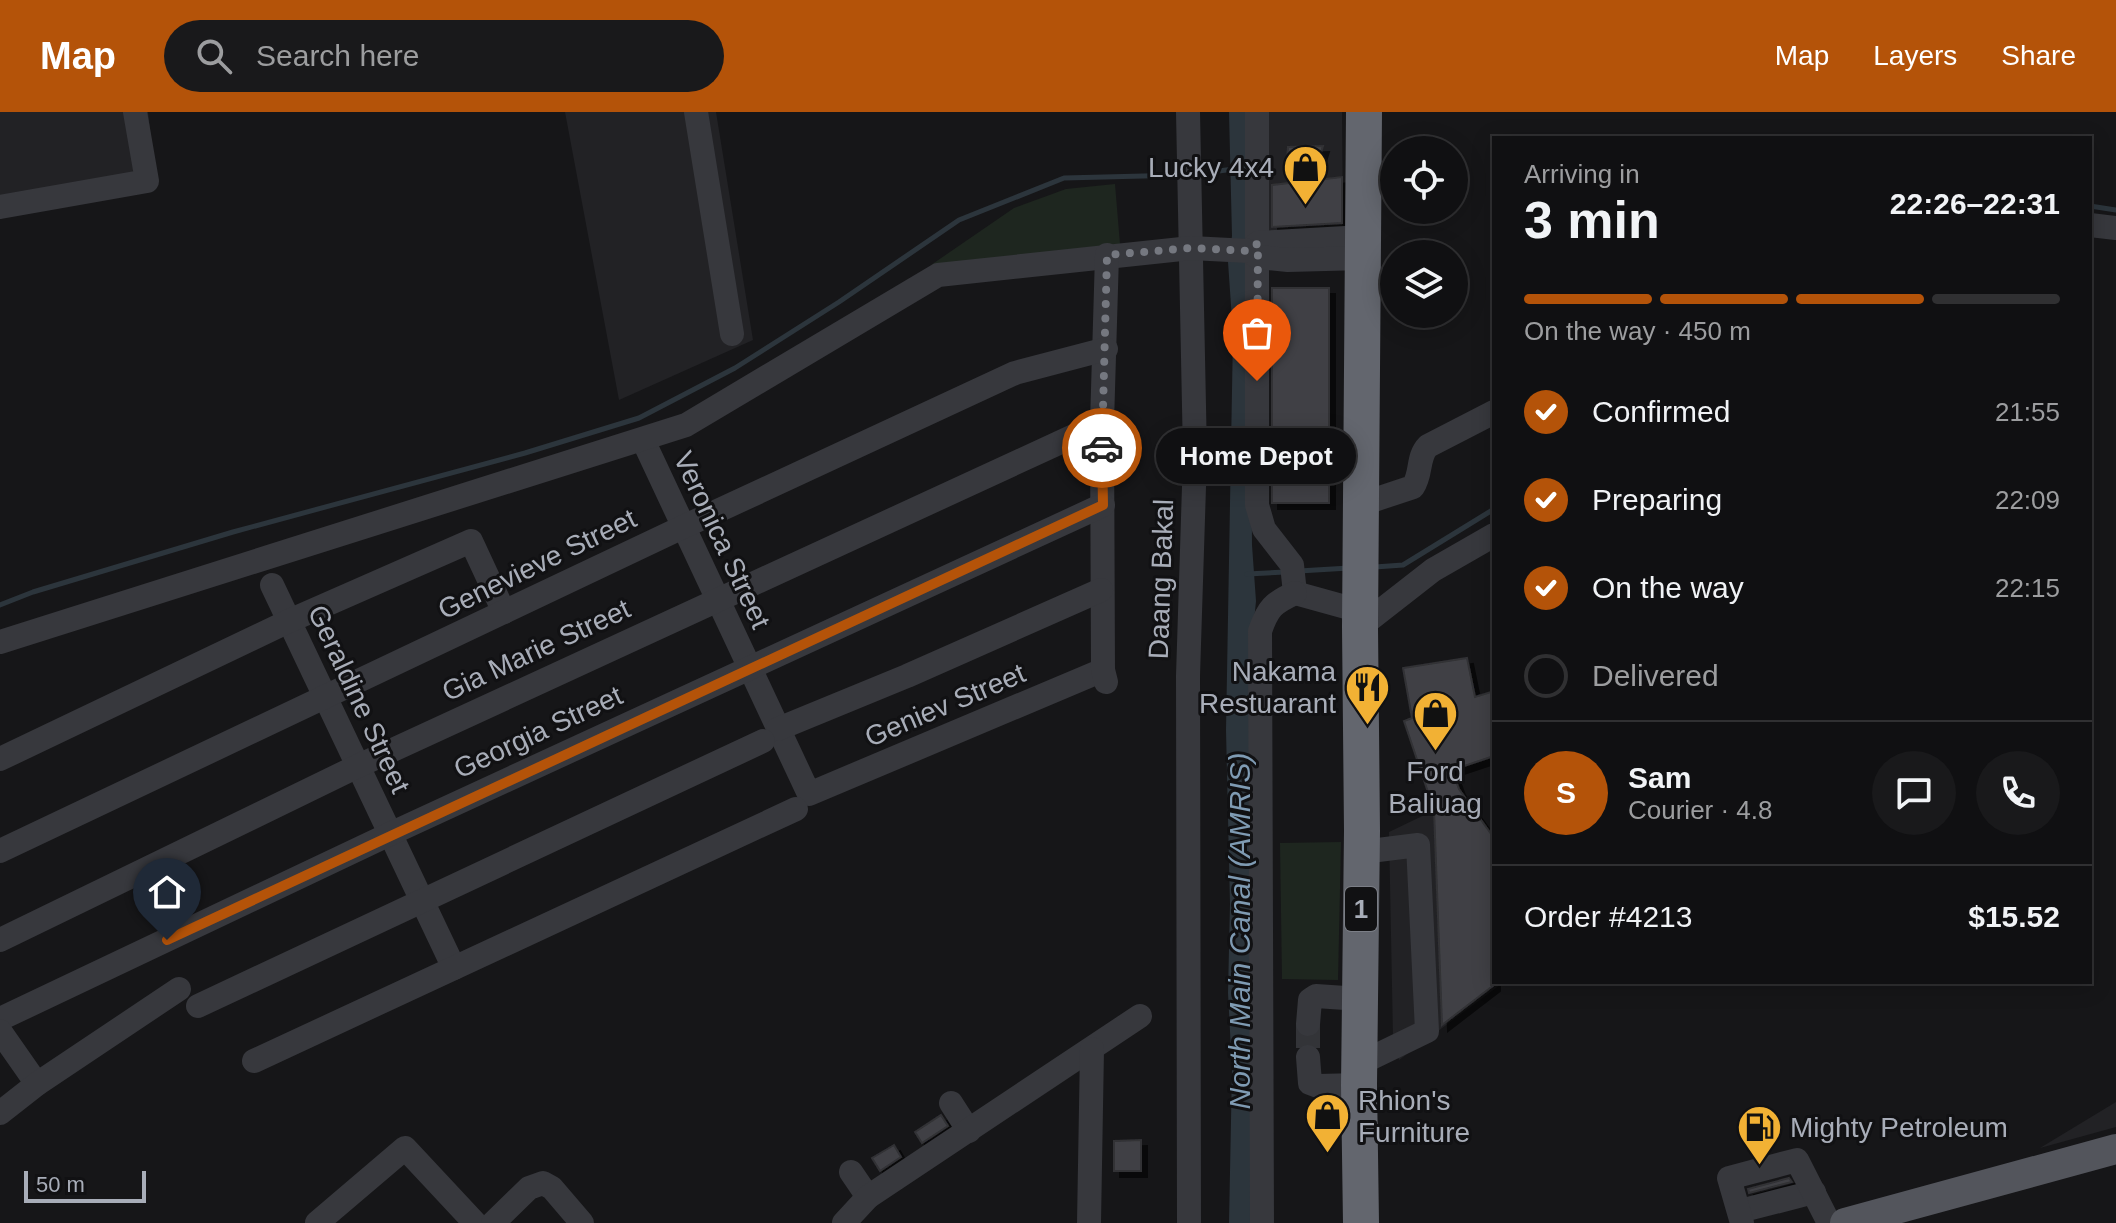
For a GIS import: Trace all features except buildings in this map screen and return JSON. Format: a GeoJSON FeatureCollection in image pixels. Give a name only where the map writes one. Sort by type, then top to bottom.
{"type":"FeatureCollection","features":[{"type":"Feature","properties":{"kind":"highway","name":"1"},"geometry":{"type":"LineString","coordinates":[[1361,1223],[1360,611],[1364,112]]}},
{"type":"Feature","properties":{"kind":"main road"},"geometry":{"type":"LineString","coordinates":[[1845,1223],[2116,1149]]}},
{"type":"Feature","properties":{"kind":"street"},"geometry":{"type":"LineString","coordinates":[[0,207],[147,181],[135,112]]}},
{"type":"Feature","properties":{"kind":"street"},"geometry":{"type":"LineString","coordinates":[[696,112],[732,334]]}},
{"type":"Feature","properties":{"kind":"street","name":"Daang Bakal"},"geometry":{"type":"LineString","coordinates":[[1188,112],[1195,455],[1188,676],[1189,1223]]}},
{"type":"Feature","properties":{"kind":"street"},"geometry":{"type":"LineString","coordinates":[[1257,112],[1249,251],[1257,505],[1264,529],[1294,579],[1360,611],[1492,536]]}},
{"type":"Feature","properties":{"kind":"street"},"geometry":{"type":"LineString","coordinates":[[2092,225],[2116,228]]}},
{"type":"Feature","properties":{"kind":"street"},"geometry":{"type":"LineString","coordinates":[[0,642],[686,425],[938,275],[1191,248],[1249,251],[1363,247]]}},
{"type":"Feature","properties":{"kind":"street"},"geometry":{"type":"LineString","coordinates":[[198,1006],[771,735],[1101,590],[1107,255]]}},
{"type":"Feature","properties":{"kind":"street","name":"Genevieve Street"},"geometry":{"type":"LineString","coordinates":[[0,851],[1015,373],[1106,349]]}},
{"type":"Feature","properties":{"kind":"street"},"geometry":{"type":"LineString","coordinates":[[1362,504],[1413,487],[1422,452],[1428,446],[1492,413]]}},
{"type":"Feature","properties":{"kind":"street","name":"Gia Marie Street"},"geometry":{"type":"LineString","coordinates":[[0,940],[358,766],[1102,423]]}},
{"type":"Feature","properties":{"kind":"street","name":"Veronica Street"},"geometry":{"type":"LineString","coordinates":[[643,440],[749,667],[771,735],[802,802]]}},
{"type":"Feature","properties":{"kind":"street","name":"Georgia Street"},"geometry":{"type":"LineString","coordinates":[[0,1019],[390,834],[1103,505]]}},
{"type":"Feature","properties":{"kind":"street"},"geometry":{"type":"LineString","coordinates":[[0,759],[289,621],[471,541],[504,612]]}},
{"type":"Feature","properties":{"kind":"street"},"geometry":{"type":"LineString","coordinates":[[1262,1223],[1260,631],[1267,611],[1294,579]]}},
{"type":"Feature","properties":{"kind":"street","name":"Geraldine Street"},"geometry":{"type":"LineString","coordinates":[[272,585],[454,968]]}},
{"type":"Feature","properties":{"kind":"street","name":"Geniev Street"},"geometry":{"type":"LineString","coordinates":[[254,1061],[802,802],[1104,676],[1101,590]]}},
{"type":"Feature","properties":{"kind":"street"},"geometry":{"type":"LineString","coordinates":[[1308,1057],[1310,1083],[1318,1086],[1359,1075],[1427,1031],[1418,845],[1362,852]]}},
{"type":"Feature","properties":{"kind":"street"},"geometry":{"type":"LineString","coordinates":[[0,1113],[37,1084],[179,989]]}},
{"type":"Feature","properties":{"kind":"street"},"geometry":{"type":"LineString","coordinates":[[1308,1024],[1310,1000],[1316,996],[1360,999]]}},
{"type":"Feature","properties":{"kind":"street"},"geometry":{"type":"LineString","coordinates":[[844,1223],[868,1197],[1140,1016]]}},
{"type":"Feature","properties":{"kind":"street"},"geometry":{"type":"LineString","coordinates":[[0,1031],[37,1084]]}},
{"type":"Feature","properties":{"kind":"street"},"geometry":{"type":"LineString","coordinates":[[1089,1223],[1092,1049]]}},
{"type":"Feature","properties":{"kind":"street"},"geometry":{"type":"LineString","coordinates":[[951,1103],[969,1131]]}},
{"type":"Feature","properties":{"kind":"street"},"geometry":{"type":"LineString","coordinates":[[317,1223],[405,1148],[475,1223]]}},
{"type":"Feature","properties":{"kind":"street"},"geometry":{"type":"LineString","coordinates":[[1814,1192],[1741,1217],[1729,1178],[1797,1160],[1814,1192],[1829,1223]]}},
{"type":"Feature","properties":{"kind":"street"},"geometry":{"type":"LineString","coordinates":[[851,1172],[868,1197]]}},
{"type":"Feature","properties":{"kind":"street"},"geometry":{"type":"LineString","coordinates":[[493,1223],[529,1188],[543,1183],[552,1188],[582,1223]]}},
{"type":"Feature","properties":{"kind":"shaded area"},"geometry":{"type":"Polygon","coordinates":[[[0,112],[148,112],[157,188],[0,216],[0,112]]]}},
{"type":"Feature","properties":{"kind":"shaded area"},"geometry":{"type":"Polygon","coordinates":[[[565,112],[716,112],[753,340],[619,400],[565,112]]]}},
{"type":"Feature","properties":{"kind":"shaded area"},"geometry":{"type":"Polygon","coordinates":[[[1265,112],[1342,112],[1343,231],[1264,232],[1265,112]]]}},
{"type":"Feature","properties":{"kind":"shaded area"},"geometry":{"type":"Polygon","coordinates":[[[1115,184],[1120,244],[931,265],[1014,208],[1066,189],[1115,184]]]}},
{"type":"Feature","properties":{"kind":"shaded area"},"geometry":{"type":"Polygon","coordinates":[[[1464,796],[1489,831],[1492,829],[1492,984],[1501,984],[1399,1060],[1393,1038],[1389,832],[1464,796]]]}},
{"type":"Feature","properties":{"kind":"shaded area"},"geometry":{"type":"Polygon","coordinates":[[[1341,842],[1338,980],[1282,979],[1280,843],[1341,842]]]}},
{"type":"Feature","properties":{"kind":"shaded area"},"geometry":{"type":"Polygon","coordinates":[[[2116,1102],[2116,1127],[2040,1148],[2116,1102]]]}},
{"type":"Feature","properties":{"kind":"water","name":"North Main Canal (AMRIS)"},"geometry":{"type":"Polygon","coordinates":[[[1229,112],[1249,112],[1252,545],[1256,601],[1253,631],[1254,1223],[1229,1223],[1232,1069],[1228,993],[1230,904],[1226,730],[1233,334],[1228,262],[1232,236],[1229,112]]]}},
{"type":"Feature","properties":{"kind":"waterway"},"geometry":{"type":"LineString","coordinates":[[1211,172],[1234,169]]}},
{"type":"Feature","properties":{"kind":"waterway"},"geometry":{"type":"LineString","coordinates":[[0,605],[33,592],[233,532],[525,453],[639,418],[735,368],[959,220],[1064,178],[1183,175]]}},
{"type":"Feature","properties":{"kind":"waterway"},"geometry":{"type":"LineString","coordinates":[[2092,206],[2116,210]]}},
{"type":"Feature","properties":{"kind":"waterway"},"geometry":{"type":"LineString","coordinates":[[1375,567],[1403,565],[1492,510]]}},
{"type":"Feature","properties":{"kind":"waterway"},"geometry":{"type":"LineString","coordinates":[[1299,571],[1349,568]]}},
{"type":"Feature","properties":{"kind":"waterway"},"geometry":{"type":"LineString","coordinates":[[1247,574],[1285,572]]}},
{"type":"Feature","properties":{"kind":"tunnel"},"geometry":{"type":"LineString","coordinates":[[1308,1024],[1308,1057]]}},
{"type":"Feature","properties":{"kind":"way so far"},"geometry":{"type":"LineString","coordinates":[[1102,448],[1107,255],[1191,248],[1249,251],[1258,243],[1257,381]]}},
{"type":"Feature","properties":{"kind":"place","name":"Lucky 4x4"},"geometry":{"type":"Point","coordinates":[1305,206]}},
{"type":"Feature","properties":{"kind":"place","name":"Home Depot"},"geometry":{"type":"Point","coordinates":[1257,381]}},
{"type":"Feature","properties":{"kind":"place","name":"Nakama Restuarant"},"geometry":{"type":"Point","coordinates":[1367,726]}},
{"type":"Feature","properties":{"kind":"place","name":"Ford Baliuag"},"geometry":{"type":"Point","coordinates":[1435,753]}},
{"type":"Feature","properties":{"kind":"place","name":"Rhion's Furniture"},"geometry":{"type":"Point","coordinates":[1327,1155]}},
{"type":"Feature","properties":{"kind":"place","name":"Mighty Petroleum"},"geometry":{"type":"Point","coordinates":[1759,1166]}},
{"type":"Feature","properties":{"kind":"route"},"geometry":{"type":"LineString","coordinates":[[167,940],[555,757],[1103,505],[1102,448]]}}]}
